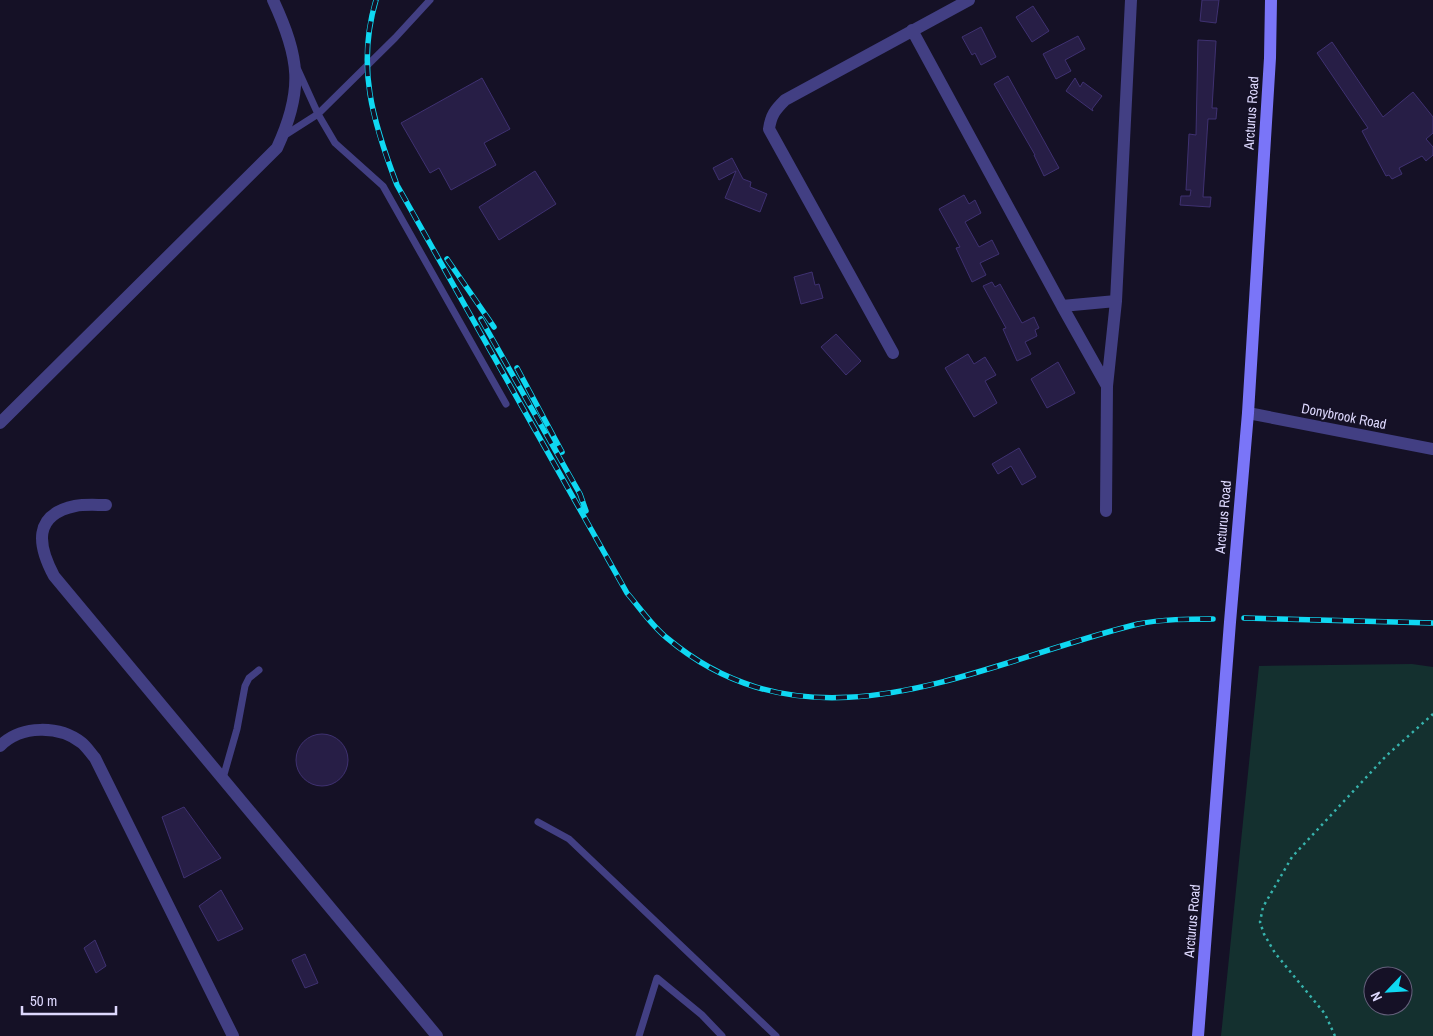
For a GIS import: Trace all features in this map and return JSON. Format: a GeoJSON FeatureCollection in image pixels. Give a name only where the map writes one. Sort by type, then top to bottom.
{"type":"FeatureCollection","features":[{"type":"Feature","properties":{"kind":"main road","name":"Arcturus Road"},"geometry":{"type":"LineString","coordinates":[[1198,1036],[1248,412],[1270,58],[1271,0]]}},
{"type":"Feature","properties":{"kind":"street"},"geometry":{"type":"LineString","coordinates":[[0,423],[277,148],[290,122],[294,99],[296,66],[273,0]]}},
{"type":"Feature","properties":{"kind":"street"},"geometry":{"type":"LineString","coordinates":[[894,353],[769,129],[774,110],[785,100],[969,0]]}},
{"type":"Feature","properties":{"kind":"street"},"geometry":{"type":"LineString","coordinates":[[1106,511],[1107,386],[1116,301],[1131,0]]}},
{"type":"Feature","properties":{"kind":"street"},"geometry":{"type":"LineString","coordinates":[[912,30],[1107,386]]}},
{"type":"Feature","properties":{"kind":"street"},"geometry":{"type":"LineString","coordinates":[[1062,306],[1116,301]]}},
{"type":"Feature","properties":{"kind":"street","name":"Donybrook Road"},"geometry":{"type":"LineString","coordinates":[[1248,412],[1433,449]]}},
{"type":"Feature","properties":{"kind":"street"},"geometry":{"type":"LineString","coordinates":[[106,505],[75,506],[58,512],[44,525],[40,540],[44,557],[54,576],[437,1036]]}},
{"type":"Feature","properties":{"kind":"street"},"geometry":{"type":"LineString","coordinates":[[0,746],[9,737],[23,731],[40,730],[61,733],[82,743],[95,758],[233,1036]]}},
{"type":"Feature","properties":{"kind":"lane"},"geometry":{"type":"LineString","coordinates":[[282,138],[318,114],[395,38],[430,0]]}},
{"type":"Feature","properties":{"kind":"lane"},"geometry":{"type":"LineString","coordinates":[[296,66],[318,114],[335,143],[383,186],[506,404]]}},
{"type":"Feature","properties":{"kind":"lane"},"geometry":{"type":"LineString","coordinates":[[223,778],[238,723],[245,686],[250,678],[259,670]]}},
{"type":"Feature","properties":{"kind":"lane"},"geometry":{"type":"LineString","coordinates":[[538,822],[569,839],[776,1036]]}},
{"type":"Feature","properties":{"kind":"lane"},"geometry":{"type":"LineString","coordinates":[[639,1036],[657,978],[702,1015],[722,1036]]}},
{"type":"Feature","properties":{"kind":"path"},"geometry":{"type":"LineString","coordinates":[[1334,1036],[1325,1014],[1264,934],[1260,922],[1263,907],[1292,857],[1386,756],[1433,714]]}},
{"type":"Feature","properties":{"kind":"green space"},"geometry":{"type":"Polygon","coordinates":[[[1412,664],[1433,667],[1433,1036],[1221,1036],[1259,666],[1412,664]]]}},
{"type":"Feature","properties":{"kind":"building"},"geometry":{"type":"Polygon","coordinates":[[[1202,0],[1219,0],[1216,23],[1200,21],[1202,0]]]}},
{"type":"Feature","properties":{"kind":"building"},"geometry":{"type":"Polygon","coordinates":[[[1033,6],[1049,31],[1032,42],[1016,17],[1033,6]]]}},
{"type":"Feature","properties":{"kind":"building"},"geometry":{"type":"Polygon","coordinates":[[[981,27],[996,57],[981,65],[975,53],[972,55],[962,37],[981,27]]]}},
{"type":"Feature","properties":{"kind":"building"},"geometry":{"type":"Polygon","coordinates":[[[1078,36],[1085,49],[1065,60],[1071,71],[1056,79],[1043,54],[1078,36]]]}},
{"type":"Feature","properties":{"kind":"building"},"geometry":{"type":"Polygon","coordinates":[[[1198,40],[1216,41],[1212,108],[1217,108],[1216,119],[1208,119],[1203,197],[1211,197],[1210,207],[1180,205],[1181,196],[1190,196],[1191,190],[1186,190],[1189,134],[1196,135],[1198,40]]]}},
{"type":"Feature","properties":{"kind":"building"},"geometry":{"type":"Polygon","coordinates":[[[1332,42],[1383,117],[1413,92],[1433,117],[1433,133],[1426,139],[1433,147],[1433,155],[1426,161],[1422,156],[1399,168],[1402,174],[1392,179],[1389,175],[1386,176],[1362,131],[1368,128],[1317,53],[1332,42]]]}},
{"type":"Feature","properties":{"kind":"building"},"geometry":{"type":"Polygon","coordinates":[[[1008,76],[1059,168],[1044,176],[1035,155],[994,84],[1008,76]]]}},
{"type":"Feature","properties":{"kind":"building"},"geometry":{"type":"Polygon","coordinates":[[[482,78],[510,129],[484,143],[496,165],[451,190],[439,168],[430,173],[401,123],[482,78]]]}},
{"type":"Feature","properties":{"kind":"building"},"geometry":{"type":"Polygon","coordinates":[[[1075,78],[1080,87],[1083,82],[1102,96],[1092,109],[1093,111],[1066,91],[1075,78]]]}},
{"type":"Feature","properties":{"kind":"building"},"geometry":{"type":"Polygon","coordinates":[[[732,158],[743,179],[751,182],[750,187],[767,194],[760,212],[725,198],[736,171],[719,180],[713,168],[732,158]]]}},
{"type":"Feature","properties":{"kind":"building"},"geometry":{"type":"Polygon","coordinates":[[[535,171],[556,204],[499,240],[479,207],[535,171]]]}},
{"type":"Feature","properties":{"kind":"building"},"geometry":{"type":"Polygon","coordinates":[[[964,195],[969,204],[975,200],[981,213],[965,222],[979,247],[992,240],[999,254],[980,263],[986,275],[972,282],[956,248],[960,247],[939,209],[964,195]]]}},
{"type":"Feature","properties":{"kind":"building"},"geometry":{"type":"Polygon","coordinates":[[[812,272],[815,285],[819,284],[823,298],[801,304],[794,277],[812,272]]]}},
{"type":"Feature","properties":{"kind":"building"},"geometry":{"type":"Polygon","coordinates":[[[992,282],[995,287],[1000,284],[1022,323],[1034,317],[1039,328],[1035,330],[1037,336],[1025,342],[1031,354],[1017,361],[1003,329],[1006,328],[983,286],[992,282]]]}},
{"type":"Feature","properties":{"kind":"building"},"geometry":{"type":"Polygon","coordinates":[[[836,334],[861,361],[846,375],[821,347],[836,334]]]}},
{"type":"Feature","properties":{"kind":"building"},"geometry":{"type":"Polygon","coordinates":[[[968,354],[974,364],[985,357],[996,375],[985,381],[997,403],[974,417],[945,368],[968,354]]]}},
{"type":"Feature","properties":{"kind":"building"},"geometry":{"type":"Polygon","coordinates":[[[1058,362],[1075,393],[1047,408],[1031,379],[1058,362]]]}},
{"type":"Feature","properties":{"kind":"building"},"geometry":{"type":"Polygon","coordinates":[[[1019,448],[1036,477],[1022,485],[1011,466],[998,474],[992,464],[1019,448]]]}},
{"type":"Feature","properties":{"kind":"building"},"geometry":{"type":"Polygon","coordinates":[[[322,734],[336,738],[344,746],[348,760],[344,774],[336,782],[322,786],[308,782],[300,774],[296,760],[300,746],[308,738],[322,734]]]}},
{"type":"Feature","properties":{"kind":"building"},"geometry":{"type":"Polygon","coordinates":[[[184,807],[221,858],[184,878],[162,817],[184,807]]]}},
{"type":"Feature","properties":{"kind":"building"},"geometry":{"type":"Polygon","coordinates":[[[221,890],[243,929],[218,941],[199,906],[221,890]]]}},
{"type":"Feature","properties":{"kind":"building"},"geometry":{"type":"Polygon","coordinates":[[[95,940],[106,966],[96,973],[84,948],[95,940]]]}},
{"type":"Feature","properties":{"kind":"building"},"geometry":{"type":"Polygon","coordinates":[[[305,954],[318,983],[305,988],[292,960],[305,954]]]}},
{"type":"Feature","properties":{"kind":"railway"},"geometry":{"type":"LineString","coordinates":[[376,0],[367,48],[370,94],[381,139],[397,185],[627,593],[667,638],[723,674],[781,693],[839,698],[899,691],[959,678],[1147,622],[1213,619]]}},
{"type":"Feature","properties":{"kind":"railway"},"geometry":{"type":"LineString","coordinates":[[447,259],[494,327]]}},
{"type":"Feature","properties":{"kind":"railway"},"geometry":{"type":"LineString","coordinates":[[481,319],[580,494],[586,511]]}},
{"type":"Feature","properties":{"kind":"railway"},"geometry":{"type":"LineString","coordinates":[[517,368],[562,452]]}},
{"type":"Feature","properties":{"kind":"railway"},"geometry":{"type":"LineString","coordinates":[[1244,618],[1433,623]]}}]}
